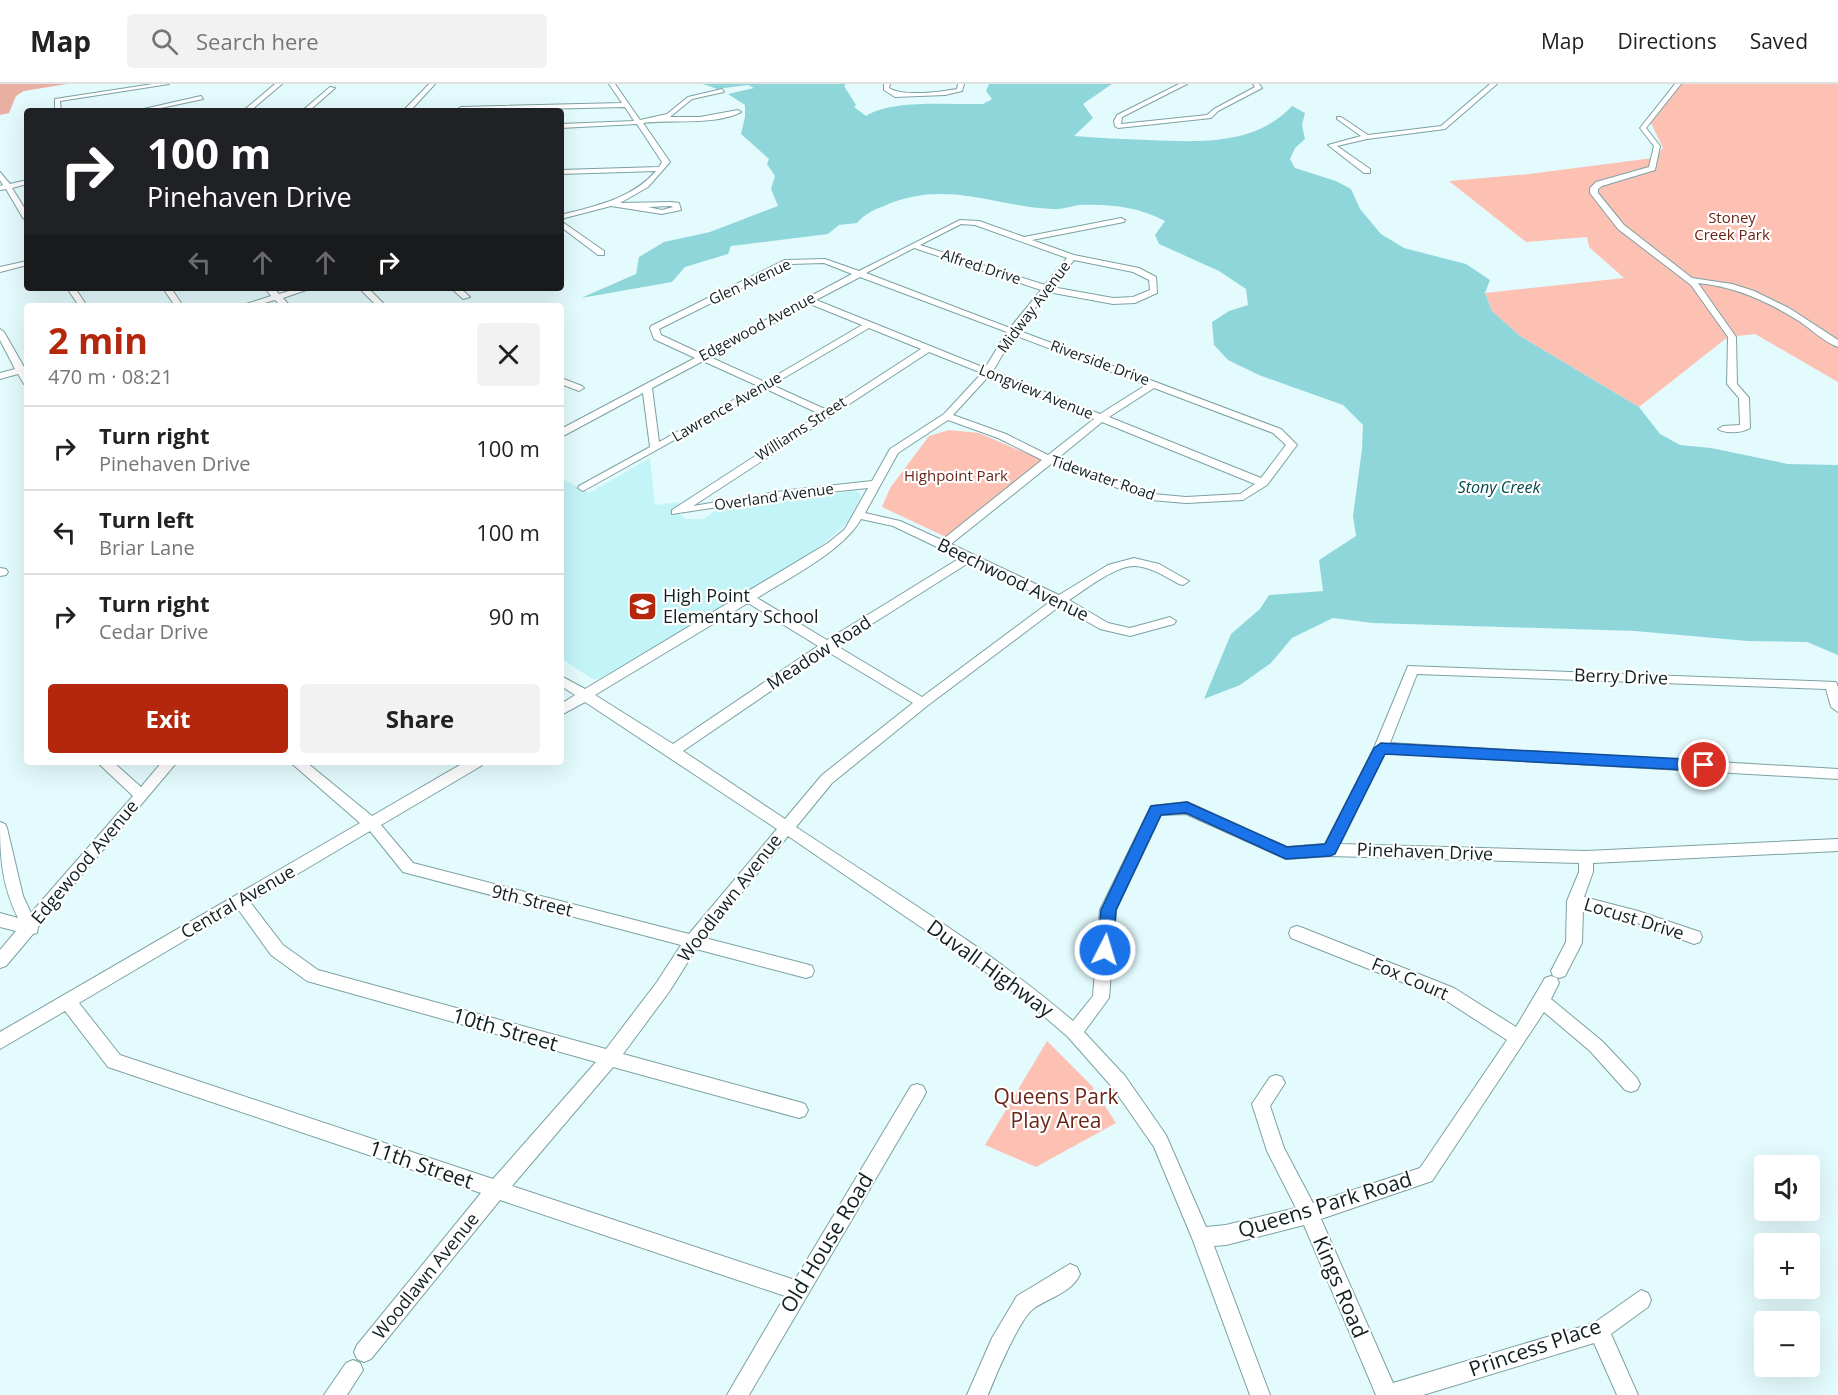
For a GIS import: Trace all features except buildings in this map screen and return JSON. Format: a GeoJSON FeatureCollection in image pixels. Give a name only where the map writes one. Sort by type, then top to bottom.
{"type":"FeatureCollection","features":[{"type":"Feature","properties":{"kind":"street"},"geometry":{"type":"LineString","coordinates":[[250,108],[279,84]]}},
{"type":"Feature","properties":{"kind":"street"},"geometry":{"type":"LineString","coordinates":[[409,108],[432,84]]}},
{"type":"Feature","properties":{"kind":"street"},"geometry":{"type":"LineString","coordinates":[[564,216],[631,196],[643,188],[666,162],[612,84]]}},
{"type":"Feature","properties":{"kind":"street"},"geometry":{"type":"LineString","coordinates":[[887,84],[886,89],[893,95],[950,93],[960,90],[961,84]]}},
{"type":"Feature","properties":{"kind":"street"},"geometry":{"type":"LineString","coordinates":[[1184,84],[1119,116],[1118,126],[1209,117],[1216,110],[1259,88],[1256,84]]}},
{"type":"Feature","properties":{"kind":"street"},"geometry":{"type":"LineString","coordinates":[[1367,171],[1331,146],[1367,137],[1443,128],[1494,84]]}},
{"type":"Feature","properties":{"kind":"street"},"geometry":{"type":"LineString","coordinates":[[1678,84],[1643,128],[1657,146],[1652,168],[1599,184],[1594,188],[1594,193],[1621,227],[1690,280],[1732,337],[1732,384],[1744,398],[1745,428],[1723,429]]}},
{"type":"Feature","properties":{"kind":"street"},"geometry":{"type":"LineString","coordinates":[[58,108],[57,100],[162,85],[178,108]]}},
{"type":"Feature","properties":{"kind":"street"},"geometry":{"type":"LineString","coordinates":[[309,108],[332,88]]}},
{"type":"Feature","properties":{"kind":"street"},"geometry":{"type":"LineString","coordinates":[[564,126],[657,119],[669,115],[690,98],[722,91]]}},
{"type":"Feature","properties":{"kind":"street"},"geometry":{"type":"LineString","coordinates":[[153,108],[201,98]]}},
{"type":"Feature","properties":{"kind":"street"},"geometry":{"type":"LineString","coordinates":[[502,108],[626,105]]}},
{"type":"Feature","properties":{"kind":"street"},"geometry":{"type":"LineString","coordinates":[[657,119],[700,119],[738,112]]}},
{"type":"Feature","properties":{"kind":"street"},"geometry":{"type":"LineString","coordinates":[[1339,118],[1367,137]]}},
{"type":"Feature","properties":{"kind":"street"},"geometry":{"type":"LineString","coordinates":[[564,172],[661,169]]}},
{"type":"Feature","properties":{"kind":"street"},"geometry":{"type":"LineString","coordinates":[[0,174],[4,187],[24,215]]}},
{"type":"Feature","properties":{"kind":"street"},"geometry":{"type":"LineString","coordinates":[[4,187],[24,183]]}},
{"type":"Feature","properties":{"kind":"street"},"geometry":{"type":"LineString","coordinates":[[612,203],[665,212],[676,210],[678,206],[671,204],[630,206]]}},
{"type":"Feature","properties":{"kind":"street"},"geometry":{"type":"LineString","coordinates":[[1023,239],[1121,220]]}},
{"type":"Feature","properties":{"kind":"street","name":"Edgewood Avenue"},"geometry":{"type":"LineString","coordinates":[[564,431],[808,300],[955,225],[963,222],[976,223],[1023,239]]}},
{"type":"Feature","properties":{"kind":"street"},"geometry":{"type":"LineString","coordinates":[[564,225],[601,252]]}},
{"type":"Feature","properties":{"kind":"street"},"geometry":{"type":"LineString","coordinates":[[1023,239],[1072,257]]}},
{"type":"Feature","properties":{"kind":"street","name":"Alfred Drive"},"geometry":{"type":"LineString","coordinates":[[914,245],[1048,289],[1113,301],[1135,300],[1154,291],[1153,279],[1136,270],[1072,257]]}},
{"type":"Feature","properties":{"kind":"street","name":"Midway Avenue"},"geometry":{"type":"LineString","coordinates":[[857,516],[873,484],[894,451],[947,416],[987,372],[1012,331],[1072,257]]}},
{"type":"Feature","properties":{"kind":"street","name":"Glen Avenue"},"geometry":{"type":"LineString","coordinates":[[703,357],[657,336],[654,328],[788,261],[825,261],[858,274]]}},
{"type":"Feature","properties":{"kind":"street"},"geometry":{"type":"LineString","coordinates":[[0,270],[24,264]]}},
{"type":"Feature","properties":{"kind":"street","name":"Riverside Drive"},"geometry":{"type":"LineString","coordinates":[[858,274],[1277,431],[1292,445],[1263,483]]}},
{"type":"Feature","properties":{"kind":"street"},"geometry":{"type":"LineString","coordinates":[[1690,280],[1736,287],[1776,302],[1838,344]]}},
{"type":"Feature","properties":{"kind":"street"},"geometry":{"type":"LineString","coordinates":[[272,291],[283,303]]}},
{"type":"Feature","properties":{"kind":"street"},"geometry":{"type":"LineString","coordinates":[[255,303],[298,291]]}},
{"type":"Feature","properties":{"kind":"street"},"geometry":{"type":"LineString","coordinates":[[366,291],[379,303]]}},
{"type":"Feature","properties":{"kind":"street"},"geometry":{"type":"LineString","coordinates":[[459,291],[466,297]]}},
{"type":"Feature","properties":{"kind":"street","name":"Longview Avenue"},"geometry":{"type":"LineString","coordinates":[[808,300],[1263,483]]}},
{"type":"Feature","properties":{"kind":"street","name":"Lawrence Avenue"},"geometry":{"type":"LineString","coordinates":[[584,488],[868,325]]}},
{"type":"Feature","properties":{"kind":"street"},"geometry":{"type":"LineString","coordinates":[[0,332],[24,370],[0,376]]}},
{"type":"Feature","properties":{"kind":"street","name":"Williams Street"},"geometry":{"type":"LineString","coordinates":[[676,512],[928,348]]}},
{"type":"Feature","properties":{"kind":"street"},"geometry":{"type":"LineString","coordinates":[[703,357],[826,413]]}},
{"type":"Feature","properties":{"kind":"street"},"geometry":{"type":"LineString","coordinates":[[564,382],[579,388]]}},
{"type":"Feature","properties":{"kind":"street"},"geometry":{"type":"LineString","coordinates":[[943,545],[1101,418],[1154,384]]}},
{"type":"Feature","properties":{"kind":"street"},"geometry":{"type":"LineString","coordinates":[[647,386],[655,448]]}},
{"type":"Feature","properties":{"kind":"street","name":"Tidewater Road"},"geometry":{"type":"LineString","coordinates":[[947,416],[1002,436],[1050,460],[1151,497],[1185,500],[1243,497],[1263,483]]}},
{"type":"Feature","properties":{"kind":"street","name":"Overland Avenue"},"geometry":{"type":"LineString","coordinates":[[676,512],[789,493],[873,484]]}},
{"type":"Feature","properties":{"kind":"street"},"geometry":{"type":"LineString","coordinates":[[564,708],[832,545],[849,531],[857,516]]}},
{"type":"Feature","properties":{"kind":"street","name":"Beechwood Avenue"},"geometry":{"type":"LineString","coordinates":[[857,516],[896,523],[1060,600],[1104,626],[1130,632],[1170,621]]}},
{"type":"Feature","properties":{"kind":"street","name":"Meadow Road"},"geometry":{"type":"LineString","coordinates":[[673,751],[826,647],[968,558]]}},
{"type":"Feature","properties":{"kind":"street","name":"Woodlawn Avenue"},"geometry":{"type":"LineString","coordinates":[[364,1352],[496,1190],[609,1059],[663,987],[692,942],[784,828],[827,779],[922,703],[1060,600],[1112,568],[1134,562],[1155,567],[1183,581]]}},
{"type":"Feature","properties":{"kind":"street"},"geometry":{"type":"LineString","coordinates":[[748,598],[922,703]]}},
{"type":"Feature","properties":{"kind":"street","name":"Berry Drive"},"geometry":{"type":"LineString","coordinates":[[1381,748],[1412,669],[1831,685],[1838,707]]}},
{"type":"Feature","properties":{"kind":"street","name":"Duvall Highway"},"geometry":{"type":"LineString","coordinates":[[564,682],[673,751],[784,828],[975,954],[1037,1000],[1074,1032],[1119,1082],[1160,1141],[1202,1237],[1260,1395]]}},
{"type":"Feature","properties":{"kind":"street"},"geometry":{"type":"LineString","coordinates":[[1330,850],[1381,748],[1838,774]]}},
{"type":"Feature","properties":{"kind":"street"},"geometry":{"type":"LineString","coordinates":[[107,765],[142,795]]}},
{"type":"Feature","properties":{"kind":"street","name":"Edgewood Avenue"},"geometry":{"type":"LineString","coordinates":[[0,961],[167,765]]}},
{"type":"Feature","properties":{"kind":"street","name":"9th Street"},"geometry":{"type":"LineString","coordinates":[[301,765],[372,824],[408,868],[806,971]]}},
{"type":"Feature","properties":{"kind":"street","name":"Central Avenue"},"geometry":{"type":"LineString","coordinates":[[0,1041],[470,765]]}},
{"type":"Feature","properties":{"kind":"street","name":"Pinehaven Drive"},"geometry":{"type":"LineString","coordinates":[[1074,1032],[1101,998],[1108,910],[1156,810],[1187,808],[1286,853],[1330,850],[1586,857],[1838,845]]}},
{"type":"Feature","properties":{"kind":"street"},"geometry":{"type":"LineString","coordinates":[[0,828],[15,896],[31,927]]}},
{"type":"Feature","properties":{"kind":"street","name":"Queens Park Road"},"geometry":{"type":"LineString","coordinates":[[1202,1237],[1226,1235],[1309,1214],[1426,1175],[1542,1001],[1574,943],[1575,901],[1586,872],[1586,857]]}},
{"type":"Feature","properties":{"kind":"street","name":"10th Street"},"geometry":{"type":"LineString","coordinates":[[241,901],[277,950],[313,976],[799,1110]]}},
{"type":"Feature","properties":{"kind":"street","name":"Locust Drive"},"geometry":{"type":"LineString","coordinates":[[1575,901],[1638,917],[1694,938]]}},
{"type":"Feature","properties":{"kind":"street"},"geometry":{"type":"LineString","coordinates":[[0,920],[31,927]]}},
{"type":"Feature","properties":{"kind":"street","name":"Fox Court"},"geometry":{"type":"LineString","coordinates":[[1297,933],[1448,993],[1517,1037]]}},
{"type":"Feature","properties":{"kind":"street"},"geometry":{"type":"LineString","coordinates":[[1542,1001],[1596,1046],[1631,1084]]}},
{"type":"Feature","properties":{"kind":"street","name":"11th Street"},"geometry":{"type":"LineString","coordinates":[[68,1002],[114,1061],[799,1291]]}},
{"type":"Feature","properties":{"kind":"street","name":"Kings Road"},"geometry":{"type":"LineString","coordinates":[[1276,1083],[1261,1104],[1276,1151],[1309,1214],[1388,1395]]}},
{"type":"Feature","properties":{"kind":"street","name":"Old House Road"},"geometry":{"type":"LineString","coordinates":[[737,1395],[917,1092]]}},
{"type":"Feature","properties":{"kind":"street"},"geometry":{"type":"LineString","coordinates":[[976,1395],[999,1345],[1024,1303],[1047,1291],[1070,1274]]}},
{"type":"Feature","properties":{"kind":"street","name":"Princess Place"},"geometry":{"type":"LineString","coordinates":[[1388,1395],[1599,1330],[1641,1300]]}},
{"type":"Feature","properties":{"kind":"street"},"geometry":{"type":"LineString","coordinates":[[1599,1330],[1628,1395]]}},
{"type":"Feature","properties":{"kind":"street"},"geometry":{"type":"LineString","coordinates":[[334,1395],[353,1370]]}},
{"type":"Feature","properties":{"kind":"shaded area"},"geometry":{"type":"Polygon","coordinates":[[[0,84],[67,84],[24,91],[16,96],[9,113],[0,115],[0,84]]]}},
{"type":"Feature","properties":{"kind":"shaded area","name":"High Point Elementary School"},"geometry":{"type":"Polygon","coordinates":[[[650,458],[655,505],[680,502],[676,512],[686,519],[703,519],[716,510],[853,491],[859,492],[861,497],[847,523],[813,553],[599,679],[592,679],[564,660],[564,480],[589,493],[650,458]]]}},
{"type":"Feature","properties":{"kind":"green space","name":"Stoney Creek Park"},"geometry":{"type":"Polygon","coordinates":[[[1678,84],[1838,84],[1838,382],[1755,334],[1737,336],[1733,333],[1639,407],[1520,336],[1492,311],[1485,293],[1624,278],[1589,247],[1587,237],[1526,242],[1449,181],[1529,174],[1653,158],[1663,148],[1648,117],[1678,84]]]}},
{"type":"Feature","properties":{"kind":"green space","name":"Highpoint Park"},"geometry":{"type":"Polygon","coordinates":[[[949,430],[979,433],[1047,462],[948,538],[882,507],[890,488],[929,436],[949,430]]]}},
{"type":"Feature","properties":{"kind":"green space","name":"Queens Park Play Area"},"geometry":{"type":"Polygon","coordinates":[[[1047,1041],[1092,1086],[1116,1123],[1036,1167],[985,1145],[1047,1041]]]}},
{"type":"Feature","properties":{"kind":"water","name":"Stony Creek"},"geometry":{"type":"Polygon","coordinates":[[[703,84],[846,84],[844,86],[856,105],[854,107],[866,116],[891,107],[906,105],[983,104],[992,99],[986,91],[989,84],[1112,84],[1083,104],[1093,118],[1074,136],[1167,141],[1206,141],[1243,135],[1277,119],[1292,106],[1305,113],[1302,125],[1305,139],[1295,148],[1290,159],[1295,168],[1336,181],[1351,189],[1360,209],[1381,234],[1404,248],[1466,264],[1490,280],[1485,293],[1492,311],[1520,336],[1639,407],[1660,434],[1680,445],[1711,448],[1788,464],[1838,465],[1838,655],[1807,642],[1748,641],[1635,631],[1373,623],[1333,618],[1292,638],[1271,663],[1240,685],[1204,699],[1231,634],[1260,609],[1269,595],[1323,591],[1319,560],[1356,536],[1353,516],[1363,425],[1343,405],[1259,375],[1228,360],[1214,345],[1212,322],[1229,311],[1248,305],[1246,289],[1219,271],[1159,244],[1155,235],[1165,221],[1145,212],[1124,207],[1080,205],[1052,209],[948,194],[907,198],[873,211],[857,223],[839,225],[828,234],[731,246],[728,254],[685,267],[672,282],[581,298],[636,274],[639,257],[664,242],[710,232],[778,206],[771,189],[775,176],[767,164],[769,159],[741,134],[745,105],[728,94],[754,88],[748,85],[717,89],[703,84]]]}},
{"type":"Feature","properties":{"kind":"place","name":"High Point Elementary School"},"geometry":{"type":"Point","coordinates":[642,606]}},
{"type":"Feature","properties":{"kind":"route"},"geometry":{"type":"LineString","coordinates":[[1105,950],[1108,910],[1156,810],[1187,808],[1286,853],[1330,850],[1381,748],[1704,765]]}}]}
